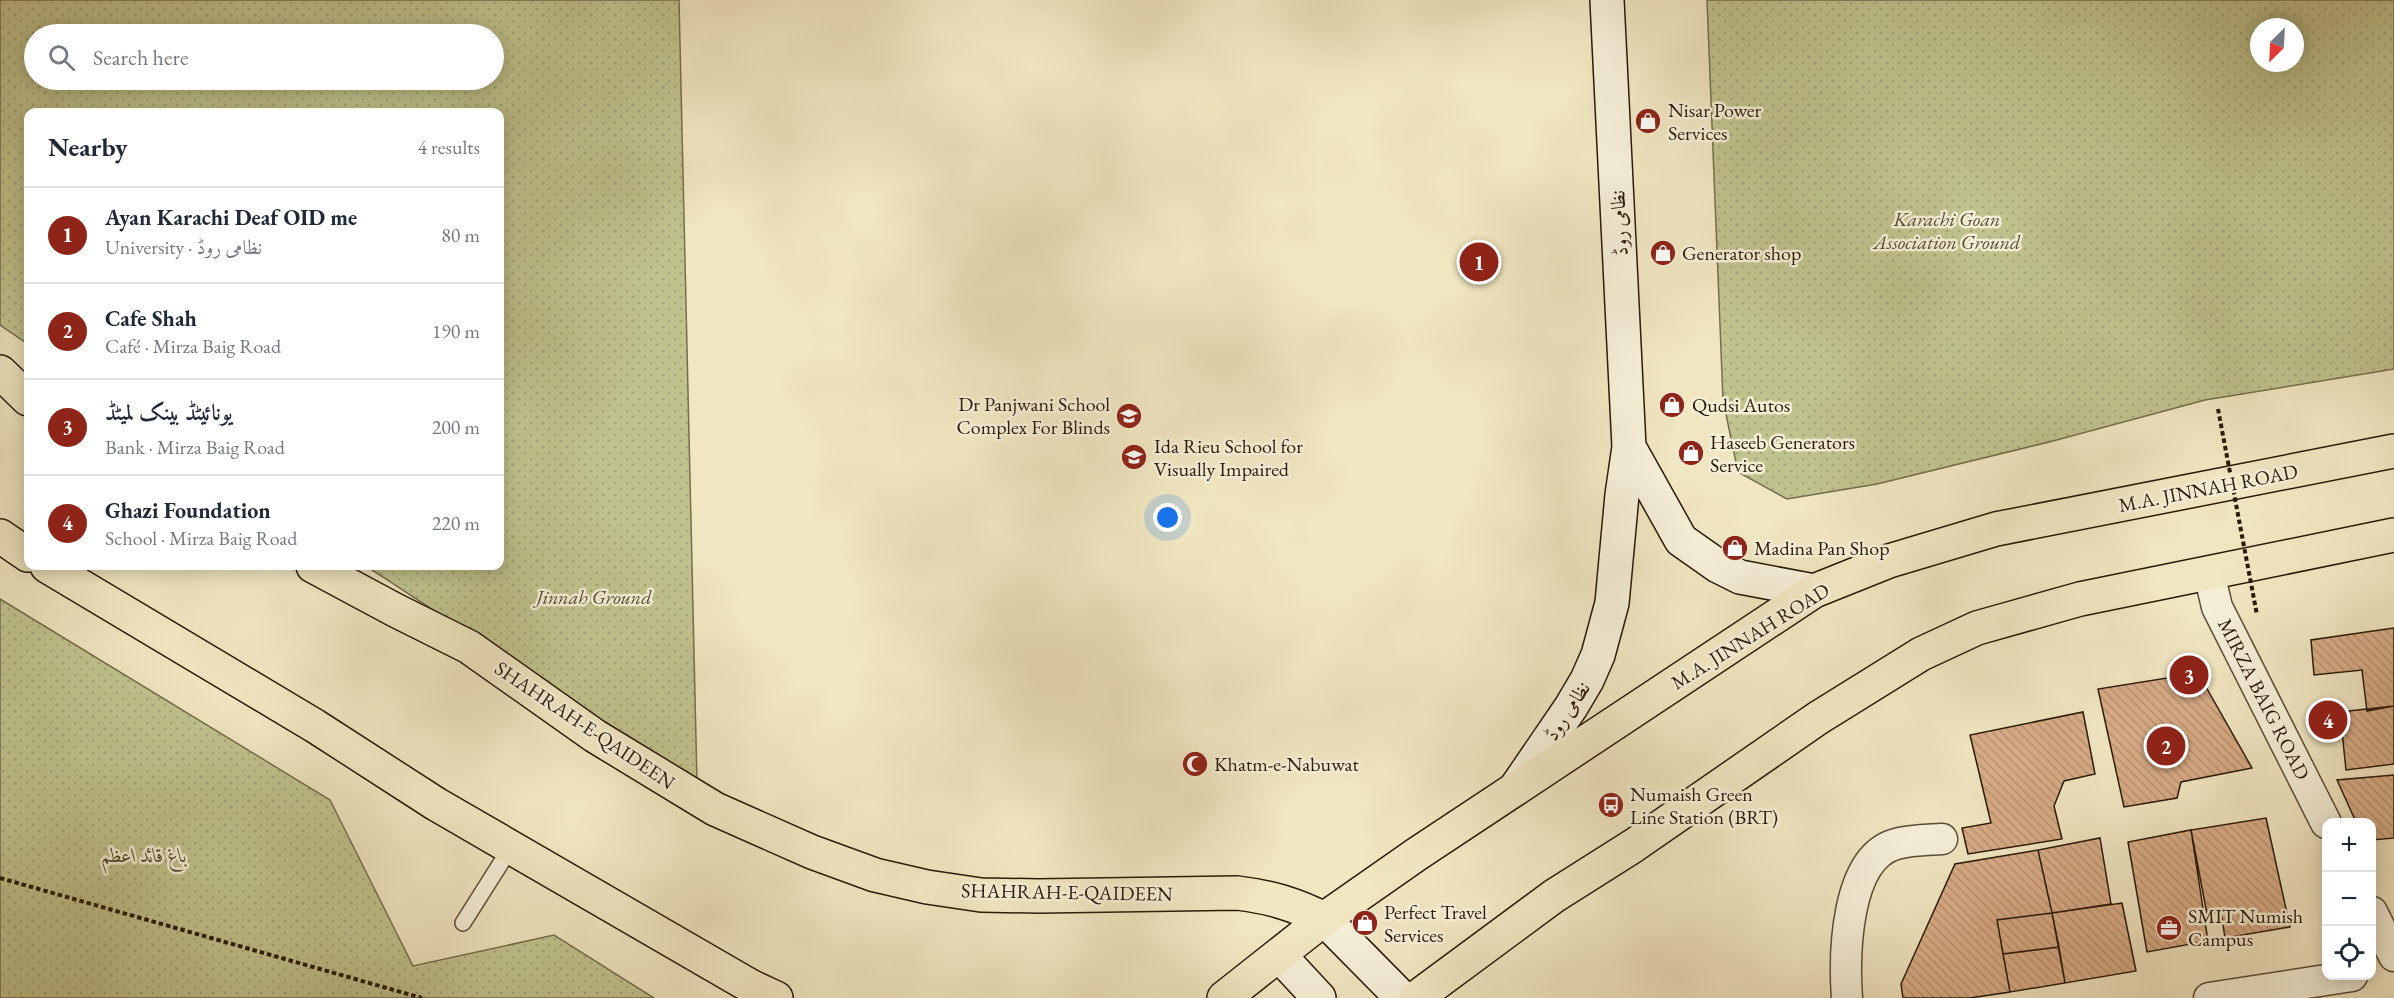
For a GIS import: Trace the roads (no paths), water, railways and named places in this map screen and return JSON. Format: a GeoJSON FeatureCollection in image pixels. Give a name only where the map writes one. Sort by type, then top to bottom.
{"type":"FeatureCollection","features":[{"type":"Feature","properties":{"kind":"main road"},"geometry":{"type":"LineString","coordinates":[[0,372],[24,396]]}},
{"type":"Feature","properties":{"kind":"main road"},"geometry":{"type":"LineString","coordinates":[[0,390],[24,399]]}},
{"type":"Feature","properties":{"kind":"main road","name":"M.A. JINNAH ROAD"},"geometry":{"type":"LineString","coordinates":[[1224,998],[1324,919],[1814,591],[1889,561],[1996,529],[2394,451]]}},
{"type":"Feature","properties":{"kind":"main road"},"geometry":{"type":"LineString","coordinates":[[1416,998],[1554,896],[1633,846],[1818,718],[1921,654],[1977,628],[2080,599],[2394,535]]}},
{"type":"Feature","properties":{"kind":"main road"},"geometry":{"type":"LineString","coordinates":[[53,570],[315,726],[436,804],[765,994]]}},
{"type":"Feature","properties":{"kind":"main road","name":"SHAHRAH-E-QAIDEEN"},"geometry":{"type":"LineString","coordinates":[[320,570],[469,647],[595,736],[715,809],[812,852],[875,875],[927,887],[981,895],[1237,893],[1294,904],[1324,919]]}},
{"type":"Feature","properties":{"kind":"street","name":"نظامی روڈ"},"geometry":{"type":"LineString","coordinates":[[1514,790],[1587,680],[1599,655],[1612,603],[1629,447],[1607,0]]}},
{"type":"Feature","properties":{"kind":"street","name":"نظامی روڈ"},"geometry":{"type":"LineString","coordinates":[[1629,447],[1681,540],[1708,560],[1740,577],[1814,591]]}},
{"type":"Feature","properties":{"kind":"street","name":"MIRZA BAIG ROAD"},"geometry":{"type":"LineString","coordinates":[[2209,573],[2217,607],[2323,818]]}},
{"type":"Feature","properties":{"kind":"street"},"geometry":{"type":"LineString","coordinates":[[1847,998],[1845,962],[1852,903],[1870,859],[1894,844],[1942,838]]}},
{"type":"Feature","properties":{"kind":"street"},"geometry":{"type":"LineString","coordinates":[[1324,919],[1402,998]]}},
{"type":"Feature","properties":{"kind":"street"},"geometry":{"type":"LineString","coordinates":[[2376,920],[2394,956]]}},
{"type":"Feature","properties":{"kind":"street"},"geometry":{"type":"LineString","coordinates":[[1279,955],[1319,998]]}},
{"type":"Feature","properties":{"kind":"street"},"geometry":{"type":"LineString","coordinates":[[2376,972],[2394,969]]}},
{"type":"Feature","properties":{"kind":"street"},"geometry":{"type":"LineString","coordinates":[[2209,998],[2322,980]]}},
{"type":"Feature","properties":{"kind":"lane"},"geometry":{"type":"LineString","coordinates":[[463,923],[511,847]]}},
{"type":"Feature","properties":{"kind":"place","name":"Nisar Power Services"},"geometry":{"type":"Point","coordinates":[1648,121]}},
{"type":"Feature","properties":{"kind":"place","name":"Generator shop"},"geometry":{"type":"Point","coordinates":[1663,253]}},
{"type":"Feature","properties":{"kind":"place","name":"Ayan Karachi Deaf OID me"},"geometry":{"type":"Point","coordinates":[1479,262]}},
{"type":"Feature","properties":{"kind":"place","name":"Qudsi Autos"},"geometry":{"type":"Point","coordinates":[1672,405]}},
{"type":"Feature","properties":{"kind":"place","name":"Dr Panjwani School Complex For Blinds"},"geometry":{"type":"Point","coordinates":[1129,416]}},
{"type":"Feature","properties":{"kind":"place","name":"Haseeb Generators Service"},"geometry":{"type":"Point","coordinates":[1691,453]}},
{"type":"Feature","properties":{"kind":"place","name":"Ida Rieu School for Visually Impaired"},"geometry":{"type":"Point","coordinates":[1134,457]}},
{"type":"Feature","properties":{"kind":"place","name":"Madina Pan Shop"},"geometry":{"type":"Point","coordinates":[1735,548]}},
{"type":"Feature","properties":{"kind":"place","name":"یونائیٹڈ بینک لمیٹڈ"},"geometry":{"type":"Point","coordinates":[2189,675]}},
{"type":"Feature","properties":{"kind":"place","name":"Ghazi Foundation"},"geometry":{"type":"Point","coordinates":[2328,720]}},
{"type":"Feature","properties":{"kind":"place","name":"Cafe Shah"},"geometry":{"type":"Point","coordinates":[2166,746]}},
{"type":"Feature","properties":{"kind":"place","name":"Khatm-e-Nabuwat"},"geometry":{"type":"Point","coordinates":[1195,764]}},
{"type":"Feature","properties":{"kind":"place","name":"Numaish Green Line Station (BRT)"},"geometry":{"type":"Point","coordinates":[1611,805]}},
{"type":"Feature","properties":{"kind":"place","name":"Perfect Travel Services"},"geometry":{"type":"Point","coordinates":[1365,923]}},
{"type":"Feature","properties":{"kind":"place","name":"SMIT Numish Campus"},"geometry":{"type":"Point","coordinates":[2169,928]}},
{"type":"Feature","properties":{"kind":"park label","name":"Karachi Goan Association Ground"},"geometry":{"type":"Point","coordinates":[1947,230]}},
{"type":"Feature","properties":{"kind":"park label","name":"Jinnah Ground"},"geometry":{"type":"Point","coordinates":[594,597]}},
{"type":"Feature","properties":{"kind":"park label","name":"باغ قائد اعظم"},"geometry":{"type":"Point","coordinates":[144,855]}}]}
